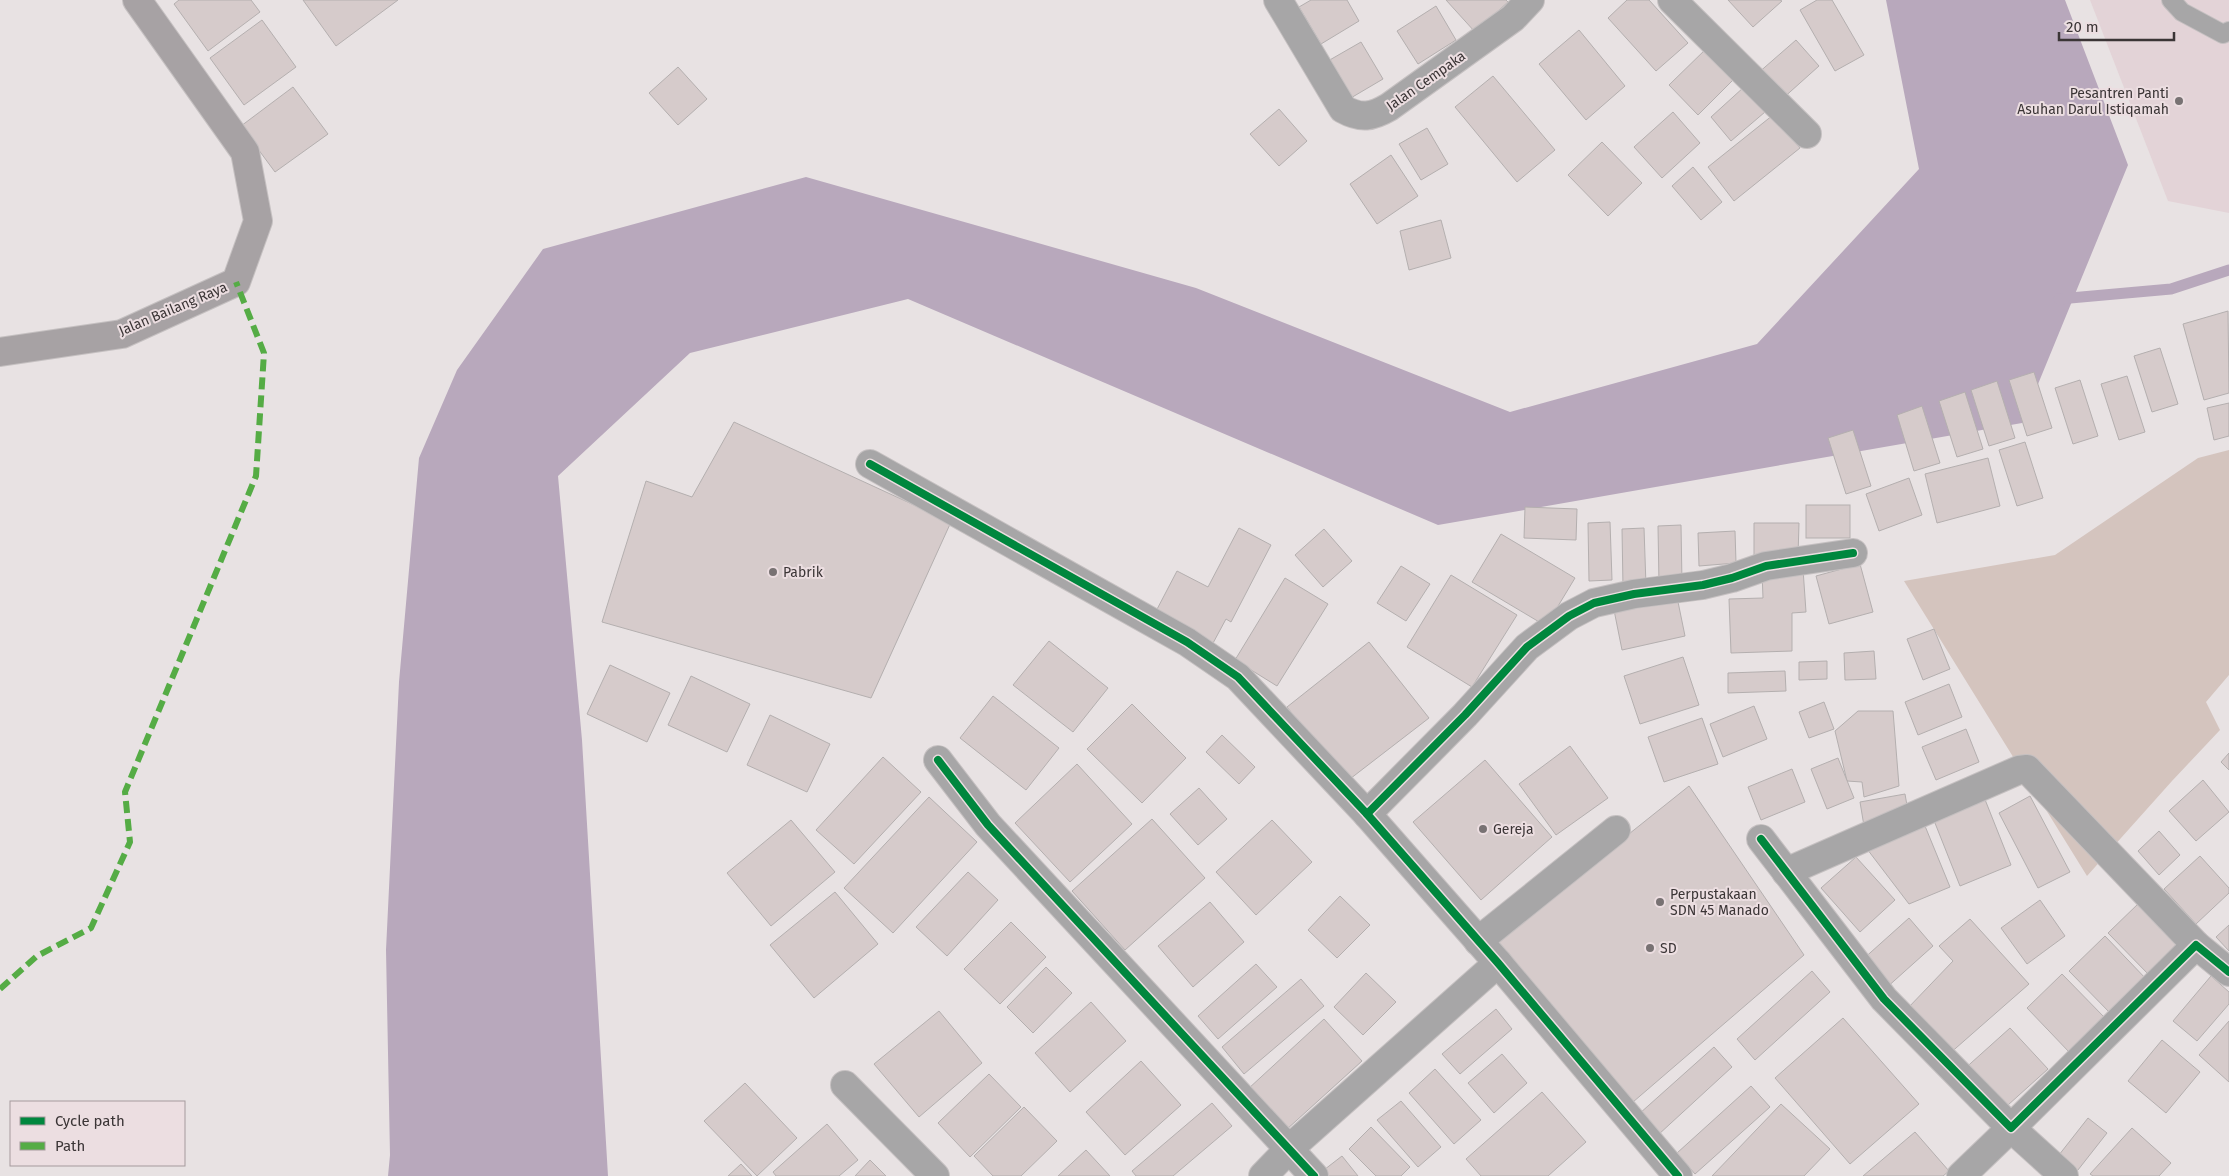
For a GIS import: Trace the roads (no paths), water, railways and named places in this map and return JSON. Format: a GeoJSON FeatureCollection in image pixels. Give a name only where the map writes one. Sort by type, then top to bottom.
{"type":"FeatureCollection","features":[{"type":"Feature","properties":{"kind":"highway","name":"Jalan Bailang Raya"},"geometry":{"type":"LineString","coordinates":[[0,352],[122,334],[236,282],[258,221],[245,152],[137,0]]}},
{"type":"Feature","properties":{"kind":"street","name":"Jalan Cempaka"},"geometry":{"type":"LineString","coordinates":[[1278,0],[1343,109],[1355,115],[1366,117],[1378,114],[1389,107],[1513,18],[1530,0]]}},
{"type":"Feature","properties":{"kind":"street"},"geometry":{"type":"LineString","coordinates":[[1672,0],[1807,134]]}},
{"type":"Feature","properties":{"kind":"street"},"geometry":{"type":"LineString","coordinates":[[870,464],[1187,642],[1238,677],[1367,814],[1498,963],[1678,1176]]}},
{"type":"Feature","properties":{"kind":"street"},"geometry":{"type":"LineString","coordinates":[[1367,814],[1465,715],[1527,647],[1569,616],[1594,603],[1634,594],[1703,585],[1732,578],[1766,566],[1854,553]]}},
{"type":"Feature","properties":{"kind":"street"},"geometry":{"type":"LineString","coordinates":[[938,760],[988,825],[1314,1176]]}},
{"type":"Feature","properties":{"kind":"street"},"geometry":{"type":"LineString","coordinates":[[1786,872],[2019,770],[2028,769],[2196,945],[2229,972]]}},
{"type":"Feature","properties":{"kind":"street"},"geometry":{"type":"LineString","coordinates":[[1478,941],[1616,830]]}},
{"type":"Feature","properties":{"kind":"street"},"geometry":{"type":"LineString","coordinates":[[1761,839],[1884,998],[2011,1128],[2064,1176]]}},
{"type":"Feature","properties":{"kind":"street"},"geometry":{"type":"LineString","coordinates":[[1961,1176],[2196,945]]}},
{"type":"Feature","properties":{"kind":"street"},"geometry":{"type":"LineString","coordinates":[[1263,1176],[1290,1148],[1498,963]]}},
{"type":"Feature","properties":{"kind":"street"},"geometry":{"type":"LineString","coordinates":[[845,1085],[935,1176]]}},
{"type":"Feature","properties":{"kind":"lane"},"geometry":{"type":"LineString","coordinates":[[2171,0],[2182,12],[2222,34],[2229,31]]}},
{"type":"Feature","properties":{"kind":"waterway"},"geometry":{"type":"LineString","coordinates":[[2059,299],[2171,289],[2229,270]]}},
{"type":"Feature","properties":{"kind":"place","name":"Pesantren Panti Asuhan Darul Istiqamah"},"geometry":{"type":"Point","coordinates":[2179,101]}},
{"type":"Feature","properties":{"kind":"place","name":"Pabrik"},"geometry":{"type":"Point","coordinates":[773,572]}},
{"type":"Feature","properties":{"kind":"place","name":"Gereja"},"geometry":{"type":"Point","coordinates":[1483,829]}},
{"type":"Feature","properties":{"kind":"place","name":"Perpustakaan SDN 45 Manado"},"geometry":{"type":"Point","coordinates":[1660,902]}},
{"type":"Feature","properties":{"kind":"place","name":"SD"},"geometry":{"type":"Point","coordinates":[1650,948]}}]}
